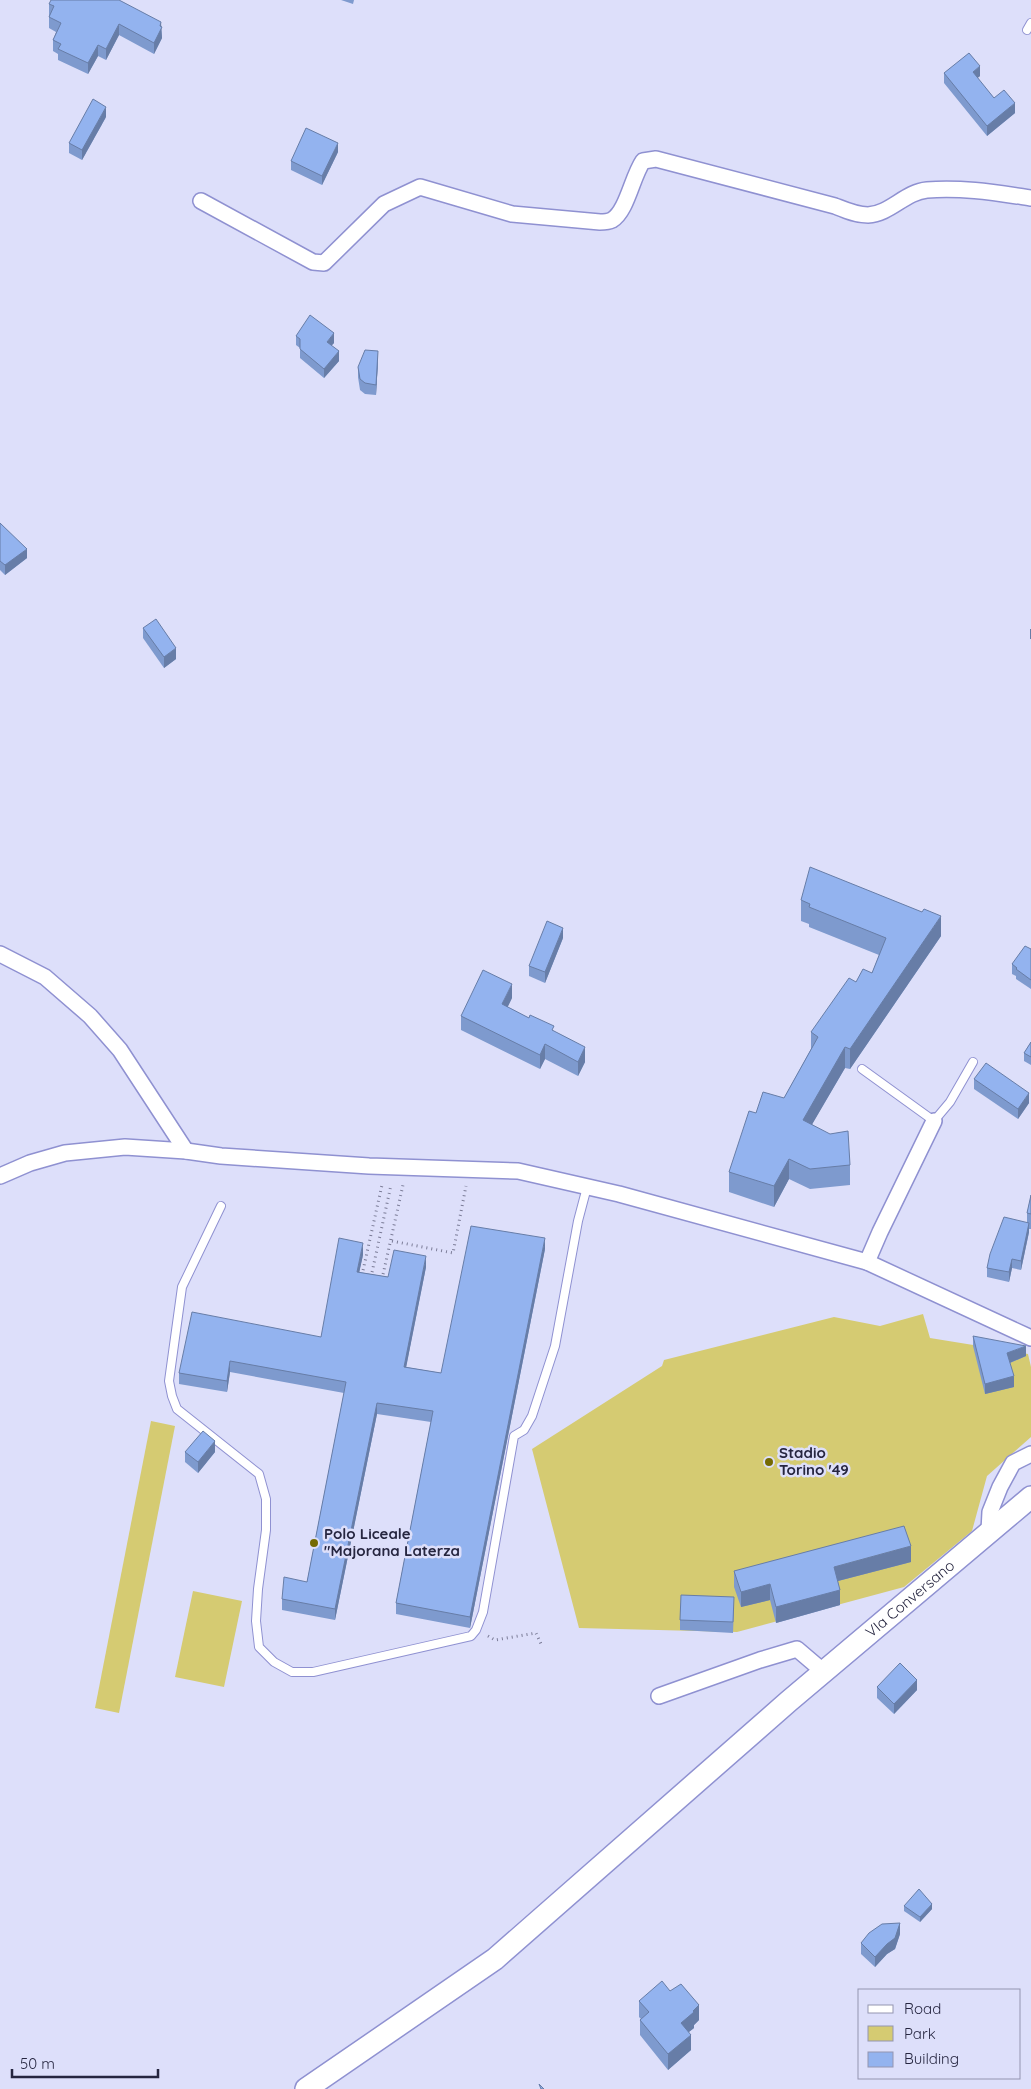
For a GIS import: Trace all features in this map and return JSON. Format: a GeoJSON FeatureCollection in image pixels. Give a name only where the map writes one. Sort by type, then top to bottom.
{"type":"FeatureCollection","features":[{"type":"Feature","properties":{"kind":"main road","name":"VIa Conversano"},"geometry":{"type":"LineString","coordinates":[[306,2089],[495,1959],[789,1702],[1031,1497]]}},
{"type":"Feature","properties":{"kind":"street"},"geometry":{"type":"LineString","coordinates":[[201,201],[313,262],[324,262],[384,204],[420,187],[512,214],[600,222],[611,221],[620,212],[636,170],[643,161],[656,159],[866,215],[878,213],[906,196],[926,190],[986,191],[1031,198]]}},
{"type":"Feature","properties":{"kind":"street"},"geometry":{"type":"LineString","coordinates":[[0,954],[45,977],[90,1016],[120,1050],[186,1150]]}},
{"type":"Feature","properties":{"kind":"street"},"geometry":{"type":"LineString","coordinates":[[867,1262],[934,1121]]}},
{"type":"Feature","properties":{"kind":"street"},"geometry":{"type":"LineString","coordinates":[[0,1176],[30,1163],[65,1153],[125,1146],[186,1150],[221,1156],[369,1166],[518,1171],[587,1187],[867,1262],[1031,1338]]}},
{"type":"Feature","properties":{"kind":"street"},"geometry":{"type":"LineString","coordinates":[[989,1532],[990,1512],[1013,1463],[1031,1454]]}},
{"type":"Feature","properties":{"kind":"street"},"geometry":{"type":"LineString","coordinates":[[659,1696],[760,1660],[798,1649],[824,1672]]}},
{"type":"Feature","properties":{"kind":"lane"},"geometry":{"type":"LineString","coordinates":[[862,1069],[934,1121],[950,1102],[973,1062]]}},
{"type":"Feature","properties":{"kind":"lane"},"geometry":{"type":"LineString","coordinates":[[221,1206],[182,1286],[169,1381],[177,1409],[259,1474],[266,1499],[266,1530],[258,1589],[256,1622],[259,1647],[274,1662],[292,1672],[313,1672],[471,1636],[476,1630],[483,1612],[514,1436],[524,1430],[532,1416],[555,1346],[578,1221],[587,1187]]}},
{"type":"Feature","properties":{"kind":"path"},"geometry":{"type":"LineString","coordinates":[[360,1283],[382,1185]]}},
{"type":"Feature","properties":{"kind":"path"},"geometry":{"type":"LineString","coordinates":[[370,1285],[391,1185]]}},
{"type":"Feature","properties":{"kind":"path"},"geometry":{"type":"LineString","coordinates":[[380,1287],[392,1241],[403,1185]]}},
{"type":"Feature","properties":{"kind":"path"},"geometry":{"type":"LineString","coordinates":[[392,1241],[453,1253],[466,1185]]}},
{"type":"Feature","properties":{"kind":"path"},"geometry":{"type":"LineString","coordinates":[[476,1630],[495,1640],[536,1633],[542,1646]]}},
{"type":"Feature","properties":{"kind":"green space","name":"Stadio Torino '49"},"geometry":{"type":"Polygon","coordinates":[[[923,1314],[930,1338],[1028,1354],[1031,1367],[1031,1437],[987,1476],[972,1531],[904,1587],[737,1632],[579,1628],[532,1449],[662,1366],[664,1360],[834,1317],[880,1326],[923,1314]]]}},
{"type":"Feature","properties":{"kind":"green space"},"geometry":{"type":"Polygon","coordinates":[[[151,1421],[175,1426],[119,1713],[95,1708],[151,1421]]]}},
{"type":"Feature","properties":{"kind":"green space"},"geometry":{"type":"Polygon","coordinates":[[[193,1591],[242,1601],[224,1687],[175,1677],[193,1591]]]}},
{"type":"Feature","properties":{"kind":"building"},"geometry":{"type":"Polygon","coordinates":[[[51,0],[119,0],[161,22],[160,26],[162,27],[154,43],[119,24],[106,49],[98,45],[88,63],[58,49],[61,44],[53,40],[61,23],[49,17],[54,6],[49,4],[51,0]]]}},
{"type":"Feature","properties":{"kind":"building"},"geometry":{"type":"Polygon","coordinates":[[[969,53],[980,66],[973,72],[994,98],[1004,90],[1015,103],[987,126],[944,73],[969,53]]]}},
{"type":"Feature","properties":{"kind":"building"},"geometry":{"type":"Polygon","coordinates":[[[93,99],[106,107],[82,150],[69,143],[93,99]]]}},
{"type":"Feature","properties":{"kind":"building"},"geometry":{"type":"Polygon","coordinates":[[[306,128],[338,143],[322,176],[291,161],[306,128]]]}},
{"type":"Feature","properties":{"kind":"building"},"geometry":{"type":"Polygon","coordinates":[[[310,315],[334,333],[327,342],[339,351],[324,369],[300,349],[300,339],[296,336],[310,315]]]}},
{"type":"Feature","properties":{"kind":"building"},"geometry":{"type":"Polygon","coordinates":[[[365,350],[378,351],[376,385],[365,383],[360,379],[358,367],[365,350]]]}},
{"type":"Feature","properties":{"kind":"building"},"geometry":{"type":"Polygon","coordinates":[[[0,523],[27,549],[5,565],[0,561],[0,523]]]}},
{"type":"Feature","properties":{"kind":"building"},"geometry":{"type":"Polygon","coordinates":[[[156,619],[176,648],[164,657],[143,628],[156,619]]]}},
{"type":"Feature","properties":{"kind":"building"},"geometry":{"type":"Polygon","coordinates":[[[810,867],[922,912],[924,909],[941,916],[850,1049],[845,1047],[803,1120],[830,1134],[848,1131],[850,1165],[810,1169],[789,1159],[774,1186],[729,1172],[749,1111],[756,1113],[763,1092],[784,1098],[818,1037],[811,1032],[849,978],[856,982],[863,969],[872,973],[886,938],[809,907],[810,904],[801,900],[810,867]]]}},
{"type":"Feature","properties":{"kind":"building"},"geometry":{"type":"Polygon","coordinates":[[[547,921],[563,928],[545,972],[529,966],[547,921]]]}},
{"type":"Feature","properties":{"kind":"building"},"geometry":{"type":"Polygon","coordinates":[[[1025,946],[1031,949],[1031,980],[1012,964],[1025,946]]]}},
{"type":"Feature","properties":{"kind":"building"},"geometry":{"type":"Polygon","coordinates":[[[483,970],[512,984],[502,1004],[529,1018],[530,1015],[554,1026],[552,1030],[585,1047],[578,1062],[545,1044],[540,1055],[461,1016],[483,970]]]}},
{"type":"Feature","properties":{"kind":"building"},"geometry":{"type":"Polygon","coordinates":[[[1031,1042],[1031,1057],[1024,1053],[1031,1042]]]}},
{"type":"Feature","properties":{"kind":"building"},"geometry":{"type":"Polygon","coordinates":[[[986,1063],[1029,1093],[1018,1109],[974,1079],[986,1063]]]}},
{"type":"Feature","properties":{"kind":"building"},"geometry":{"type":"Polygon","coordinates":[[[1031,1195],[1031,1214],[1027,1213],[1031,1195]]]}},
{"type":"Feature","properties":{"kind":"building"},"geometry":{"type":"Polygon","coordinates":[[[1004,1217],[1029,1223],[1021,1261],[1012,1259],[1009,1272],[987,1268],[990,1254],[1004,1217]]]}},
{"type":"Feature","properties":{"kind":"building"},"geometry":{"type":"Polygon","coordinates":[[[471,1226],[545,1238],[470,1617],[396,1603],[433,1411],[377,1403],[335,1609],[282,1599],[284,1577],[307,1582],[346,1382],[230,1361],[227,1381],[179,1373],[192,1312],[321,1337],[339,1238],[363,1243],[357,1272],[388,1277],[394,1250],[426,1256],[404,1367],[441,1373],[471,1226]]]}},
{"type":"Feature","properties":{"kind":"building"},"geometry":{"type":"Polygon","coordinates":[[[973,1336],[1026,1346],[1007,1353],[1014,1376],[985,1384],[973,1336]]]}},
{"type":"Feature","properties":{"kind":"building"},"geometry":{"type":"Polygon","coordinates":[[[203,1431],[215,1441],[198,1462],[185,1452],[203,1431]]]}},
{"type":"Feature","properties":{"kind":"building"},"geometry":{"type":"Polygon","coordinates":[[[904,1526],[911,1546],[834,1567],[840,1590],[776,1607],[770,1584],[741,1592],[734,1571],[904,1526]]]}},
{"type":"Feature","properties":{"kind":"building"},"geometry":{"type":"Polygon","coordinates":[[[681,1595],[734,1597],[733,1622],[680,1620],[681,1595]]]}},
{"type":"Feature","properties":{"kind":"building"},"geometry":{"type":"Polygon","coordinates":[[[900,1663],[917,1680],[894,1704],[877,1687],[900,1663]]]}},
{"type":"Feature","properties":{"kind":"building"},"geometry":{"type":"Polygon","coordinates":[[[919,1889],[932,1904],[920,1917],[904,1906],[919,1889]]]}},
{"type":"Feature","properties":{"kind":"building"},"geometry":{"type":"Polygon","coordinates":[[[900,1923],[895,1938],[875,1957],[861,1943],[869,1933],[882,1924],[900,1923]]]}},
{"type":"Feature","properties":{"kind":"building"},"geometry":{"type":"Polygon","coordinates":[[[662,1981],[670,1991],[681,1984],[699,2005],[681,2023],[691,2035],[668,2054],[640,2020],[649,2012],[639,2001],[662,1981]]]}},
{"type":"Feature","properties":{"kind":"place","name":"Stadio Torino '49"},"geometry":{"type":"Point","coordinates":[769,1462]}},
{"type":"Feature","properties":{"kind":"place","name":"Polo Liceale \"Majorana Laterza"},"geometry":{"type":"Point","coordinates":[314,1543]}}]}
